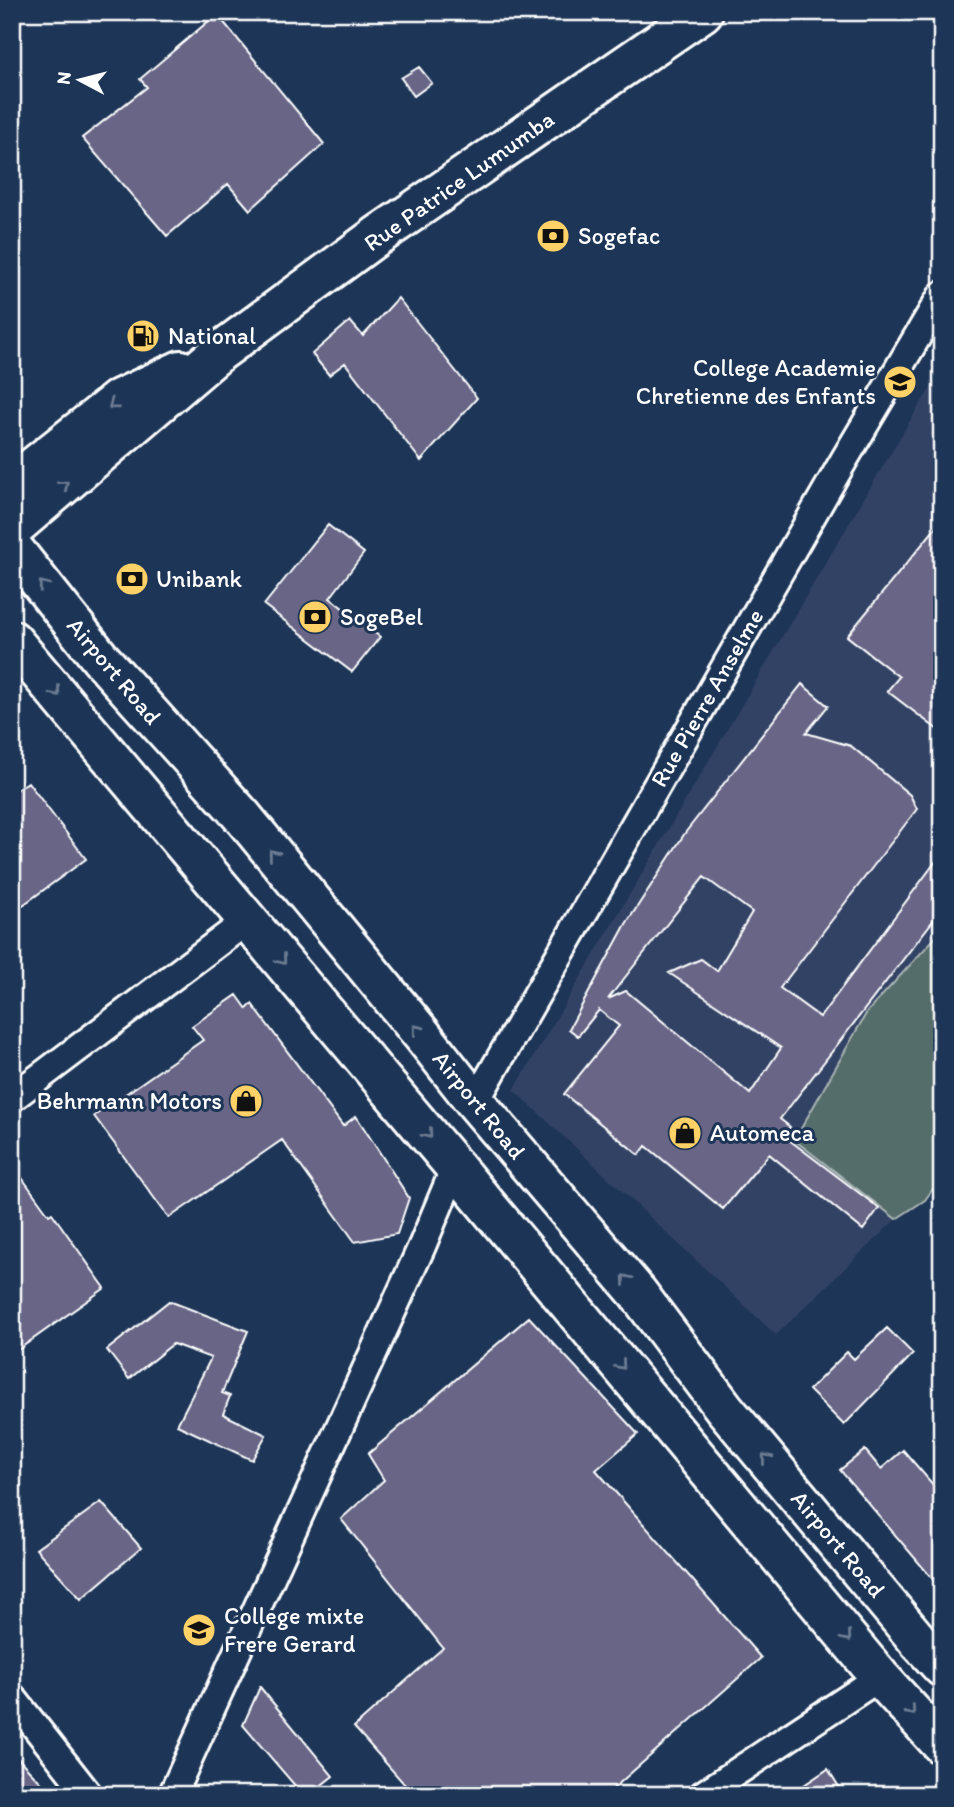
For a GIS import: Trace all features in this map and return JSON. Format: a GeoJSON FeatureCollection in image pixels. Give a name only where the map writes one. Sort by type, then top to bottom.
{"type":"FeatureCollection","features":[{"type":"Feature","properties":{"kind":"main road","name":"Rue Patrice Lumumba"},"geometry":{"type":"LineString","coordinates":[[12,529],[218,354],[377,236],[702,12]]}},
{"type":"Feature","properties":{"kind":"main road","name":"Rue Patrice Lumumba"},"geometry":{"type":"LineString","coordinates":[[12,484],[119,399],[218,354]]}},
{"type":"Feature","properties":{"kind":"main road","name":"Airport Road"},"geometry":{"type":"LineString","coordinates":[[12,547],[118,679],[243,817],[475,1102],[637,1292],[724,1408],[931,1655]]}},
{"type":"Feature","properties":{"kind":"main road"},"geometry":{"type":"LineString","coordinates":[[12,640],[880,1677],[942,1745]]}},
{"type":"Feature","properties":{"kind":"main road"},"geometry":{"type":"LineString","coordinates":[[880,1677],[931,1655]]}},
{"type":"Feature","properties":{"kind":"street","name":"Rue Pierre Anselme"},"geometry":{"type":"LineString","coordinates":[[475,1102],[844,460],[942,295]]}},
{"type":"Feature","properties":{"kind":"street"},"geometry":{"type":"LineString","coordinates":[[12,1098],[248,920]]}},
{"type":"Feature","properties":{"kind":"street"},"geometry":{"type":"LineString","coordinates":[[172,1795],[455,1167]]}},
{"type":"Feature","properties":{"kind":"street"},"geometry":{"type":"LineString","coordinates":[[702,1795],[880,1677]]}},
{"type":"Feature","properties":{"kind":"street"},"geometry":{"type":"LineString","coordinates":[[12,1697],[89,1795]]}},
{"type":"Feature","properties":{"kind":"shaded area"},"geometry":{"type":"Polygon","coordinates":[[[942,370],[942,930],[867,1012],[797,1141],[896,1219],[776,1335],[514,1090],[942,370]]]}},
{"type":"Feature","properties":{"kind":"green space"},"geometry":{"type":"Polygon","coordinates":[[[942,930],[942,1176],[925,1200],[896,1219],[797,1142],[799,1132],[867,1012],[942,930]]]}},
{"type":"Feature","properties":{"kind":"building"},"geometry":{"type":"Polygon","coordinates":[[[217,14],[324,144],[250,210],[228,184],[167,236],[82,138],[147,87],[140,79],[217,14]]]}},
{"type":"Feature","properties":{"kind":"building"},"geometry":{"type":"Polygon","coordinates":[[[419,67],[432,83],[414,96],[401,78],[419,67]]]}},
{"type":"Feature","properties":{"kind":"building"},"geometry":{"type":"Polygon","coordinates":[[[398,298],[477,398],[421,461],[345,363],[329,375],[312,354],[350,321],[363,336],[398,298]]]}},
{"type":"Feature","properties":{"kind":"building"},"geometry":{"type":"Polygon","coordinates":[[[942,520],[942,733],[887,691],[899,677],[847,636],[942,520]]]}},
{"type":"Feature","properties":{"kind":"building"},"geometry":{"type":"Polygon","coordinates":[[[328,525],[364,553],[330,598],[380,637],[352,672],[264,605],[328,525]]]}},
{"type":"Feature","properties":{"kind":"building"},"geometry":{"type":"Polygon","coordinates":[[[802,684],[828,706],[806,733],[851,746],[910,795],[917,809],[780,988],[820,1017],[942,853],[942,909],[780,1119],[790,1127],[784,1136],[879,1208],[863,1230],[769,1154],[723,1209],[646,1146],[639,1155],[564,1094],[619,1026],[599,1010],[578,1036],[569,1029],[626,924],[685,833],[802,684]],[[704,877],[608,999],[626,991],[750,1094],[781,1048],[669,973],[701,959],[717,971],[752,912],[704,877]]]}},
{"type":"Feature","properties":{"kind":"building"},"geometry":{"type":"Polygon","coordinates":[[[28,782],[86,859],[12,913],[12,793],[28,782]]]}},
{"type":"Feature","properties":{"kind":"building"},"geometry":{"type":"Polygon","coordinates":[[[237,995],[247,1009],[252,1004],[343,1126],[356,1116],[409,1198],[397,1234],[355,1242],[282,1140],[169,1218],[94,1116],[203,1040],[192,1026],[237,995]]]}},
{"type":"Feature","properties":{"kind":"building"},"geometry":{"type":"Polygon","coordinates":[[[12,1164],[49,1215],[52,1213],[105,1288],[12,1354],[12,1164]]]}},
{"type":"Feature","properties":{"kind":"building"},"geometry":{"type":"Polygon","coordinates":[[[169,1301],[248,1331],[222,1393],[230,1396],[223,1414],[266,1435],[252,1460],[177,1425],[211,1358],[173,1344],[129,1379],[107,1350],[169,1301]]]}},
{"type":"Feature","properties":{"kind":"building"},"geometry":{"type":"Polygon","coordinates":[[[529,1317],[638,1434],[596,1470],[761,1658],[606,1795],[414,1795],[354,1727],[443,1648],[341,1519],[384,1480],[368,1454],[529,1317]]]}},
{"type":"Feature","properties":{"kind":"building"},"geometry":{"type":"Polygon","coordinates":[[[887,1328],[913,1354],[844,1425],[809,1390],[847,1352],[854,1359],[887,1328]]]}},
{"type":"Feature","properties":{"kind":"building"},"geometry":{"type":"Polygon","coordinates":[[[865,1450],[881,1469],[903,1450],[942,1495],[942,1590],[840,1470],[865,1450]]]}},
{"type":"Feature","properties":{"kind":"building"},"geometry":{"type":"Polygon","coordinates":[[[101,1502],[141,1548],[81,1599],[36,1549],[101,1502]]]}},
{"type":"Feature","properties":{"kind":"building"},"geometry":{"type":"Polygon","coordinates":[[[260,1687],[333,1776],[309,1795],[303,1795],[243,1725],[260,1687]]]}},
{"type":"Feature","properties":{"kind":"building"},"geometry":{"type":"Polygon","coordinates":[[[12,1752],[53,1795],[12,1795],[12,1752]]]}},
{"type":"Feature","properties":{"kind":"building"},"geometry":{"type":"Polygon","coordinates":[[[828,1769],[844,1795],[789,1795],[828,1769]]]}},
{"type":"Feature","properties":{"kind":"place","name":"Sogefac"},"geometry":{"type":"Point","coordinates":[553,236]}},
{"type":"Feature","properties":{"kind":"place","name":"National"},"geometry":{"type":"Point","coordinates":[143,336]}},
{"type":"Feature","properties":{"kind":"place","name":"College Academie Chretienne des Enfants"},"geometry":{"type":"Point","coordinates":[900,382]}},
{"type":"Feature","properties":{"kind":"place","name":"Unibank"},"geometry":{"type":"Point","coordinates":[132,579]}},
{"type":"Feature","properties":{"kind":"place","name":"SogeBel"},"geometry":{"type":"Point","coordinates":[315,617]}},
{"type":"Feature","properties":{"kind":"place","name":"Behrmann Motors"},"geometry":{"type":"Point","coordinates":[246,1101]}},
{"type":"Feature","properties":{"kind":"place","name":"Automeca"},"geometry":{"type":"Point","coordinates":[685,1133]}},
{"type":"Feature","properties":{"kind":"place","name":"College mixte Frere Gerard"},"geometry":{"type":"Point","coordinates":[199,1630]}}]}
